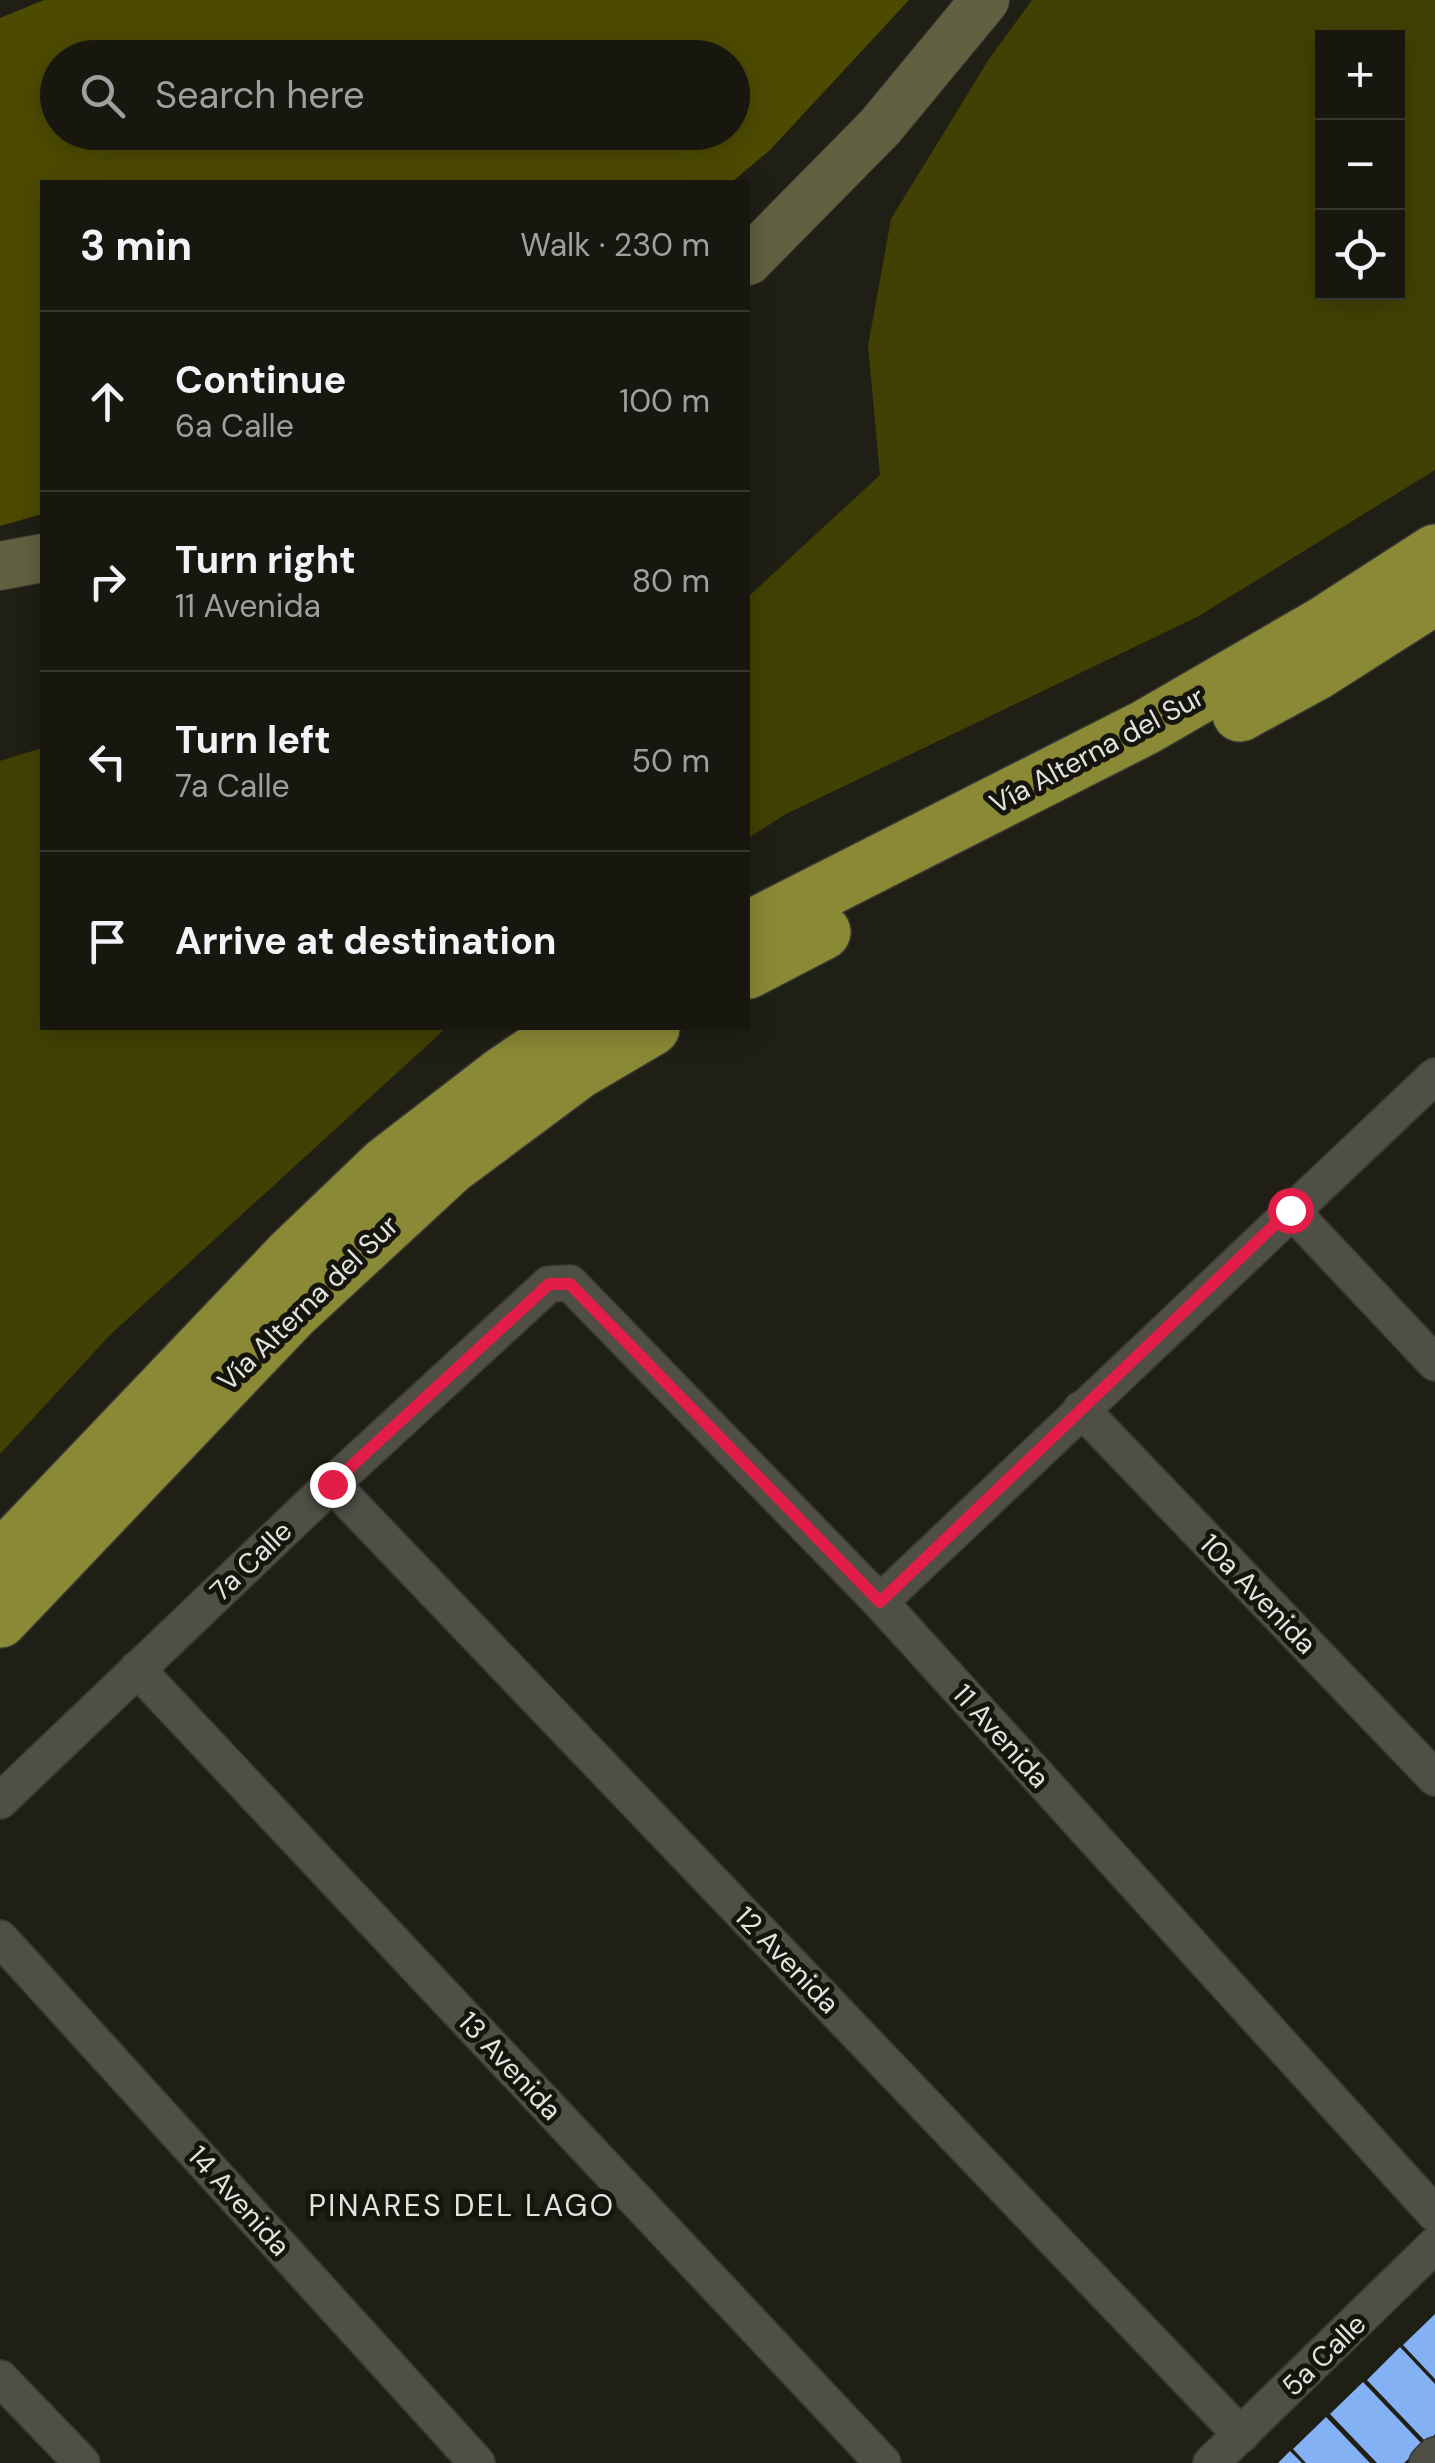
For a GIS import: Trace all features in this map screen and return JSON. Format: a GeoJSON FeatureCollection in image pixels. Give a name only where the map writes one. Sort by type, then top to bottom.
{"type":"FeatureCollection","features":[{"type":"Feature","properties":{"kind":"highway","name":"Vía Alterna del Sur"},"geometry":{"type":"LineString","coordinates":[[750,928],[1146,728],[1435,552]]}},
{"type":"Feature","properties":{"kind":"highway","name":"Vía Alterna del Sur"},"geometry":{"type":"LineString","coordinates":[[750,970],[1317,672],[1435,598]]}},
{"type":"Feature","properties":{"kind":"highway","name":"Vía Alterna del Sur"},"geometry":{"type":"LineString","coordinates":[[0,1560],[292,1254],[386,1164],[503,1074],[569,1030]]}},
{"type":"Feature","properties":{"kind":"highway","name":"Vía Alterna del Sur"},"geometry":{"type":"LineString","coordinates":[[0,1620],[292,1313],[450,1166],[579,1070],[649,1030]]}},
{"type":"Feature","properties":{"kind":"street"},"geometry":{"type":"LineString","coordinates":[[750,259],[880,126],[985,0]]}},
{"type":"Feature","properties":{"kind":"street"},"geometry":{"type":"LineString","coordinates":[[0,566],[40,558]]}},
{"type":"Feature","properties":{"kind":"street"},"geometry":{"type":"LineString","coordinates":[[880,1602],[1435,1076]]}},
{"type":"Feature","properties":{"kind":"street"},"geometry":{"type":"LineString","coordinates":[[1290,1210],[1435,1363]]}},
{"type":"Feature","properties":{"kind":"street","name":"7a Calle"},"geometry":{"type":"LineString","coordinates":[[0,1801],[332,1484],[549,1284]]}},
{"type":"Feature","properties":{"kind":"street","name":"11 Avenida"},"geometry":{"type":"LineString","coordinates":[[549,1284],[570,1284],[586,1298],[880,1602],[1435,2214]]}},
{"type":"Feature","properties":{"kind":"street","name":"10a Avenida"},"geometry":{"type":"LineString","coordinates":[[1080,1409],[1435,1778]]}},
{"type":"Feature","properties":{"kind":"street","name":"12 Avenida"},"geometry":{"type":"LineString","coordinates":[[332,1484],[1241,2436]]}},
{"type":"Feature","properties":{"kind":"street","name":"13 Avenida"},"geometry":{"type":"LineString","coordinates":[[137,1670],[883,2463]]}},
{"type":"Feature","properties":{"kind":"street","name":"14 Avenida"},"geometry":{"type":"LineString","coordinates":[[0,1938],[477,2463]]}},
{"type":"Feature","properties":{"kind":"street","name":"5a Calle"},"geometry":{"type":"LineString","coordinates":[[1211,2463],[1435,2245]]}},
{"type":"Feature","properties":{"kind":"street"},"geometry":{"type":"LineString","coordinates":[[0,2378],[82,2463]]}},
{"type":"Feature","properties":{"kind":"street"},"geometry":{"type":"LineString","coordinates":[[1427,2463],[1435,2456]]}},
{"type":"Feature","properties":{"kind":"shaded area"},"geometry":{"type":"Polygon","coordinates":[[[44,0],[909,0],[770,150],[734,180],[40,180],[40,515],[0,526],[0,18],[44,0]]]}},
{"type":"Feature","properties":{"kind":"shaded area"},"geometry":{"type":"Polygon","coordinates":[[[1032,0],[1435,0],[1435,470],[1197,617],[786,814],[750,837],[750,595],[880,475],[868,346],[891,219],[989,59],[1032,0]]]}},
{"type":"Feature","properties":{"kind":"shaded area"},"geometry":{"type":"Polygon","coordinates":[[[40,749],[40,1030],[444,1030],[110,1335],[0,1454],[0,761],[40,749]]]}},
{"type":"Feature","properties":{"kind":"building"},"geometry":{"type":"Polygon","coordinates":[[[1435,2314],[1435,2379],[1403,2345],[1435,2314]]]}},
{"type":"Feature","properties":{"kind":"building"},"geometry":{"type":"Polygon","coordinates":[[[1400,2347],[1435,2384],[1435,2434],[1427,2443],[1367,2380],[1400,2347]]]}},
{"type":"Feature","properties":{"kind":"building"},"geometry":{"type":"Polygon","coordinates":[[[1363,2382],[1423,2445],[1404,2463],[1377,2463],[1330,2414],[1363,2382]]]}},
{"type":"Feature","properties":{"kind":"building"},"geometry":{"type":"Polygon","coordinates":[[[1326,2417],[1370,2463],[1306,2463],[1293,2449],[1326,2417]]]}},
{"type":"Feature","properties":{"kind":"building"},"geometry":{"type":"Polygon","coordinates":[[[1290,2451],[1302,2463],[1278,2463],[1290,2451]]]}},
{"type":"Feature","properties":{"kind":"district","name":"PINARES DEL LAGO"},"geometry":{"type":"Point","coordinates":[462,2205]}},
{"type":"Feature","properties":{"kind":"route"},"geometry":{"type":"LineString","coordinates":[[332,1484],[549,1284],[570,1284],[880,1602],[1290,1210]]}}]}
